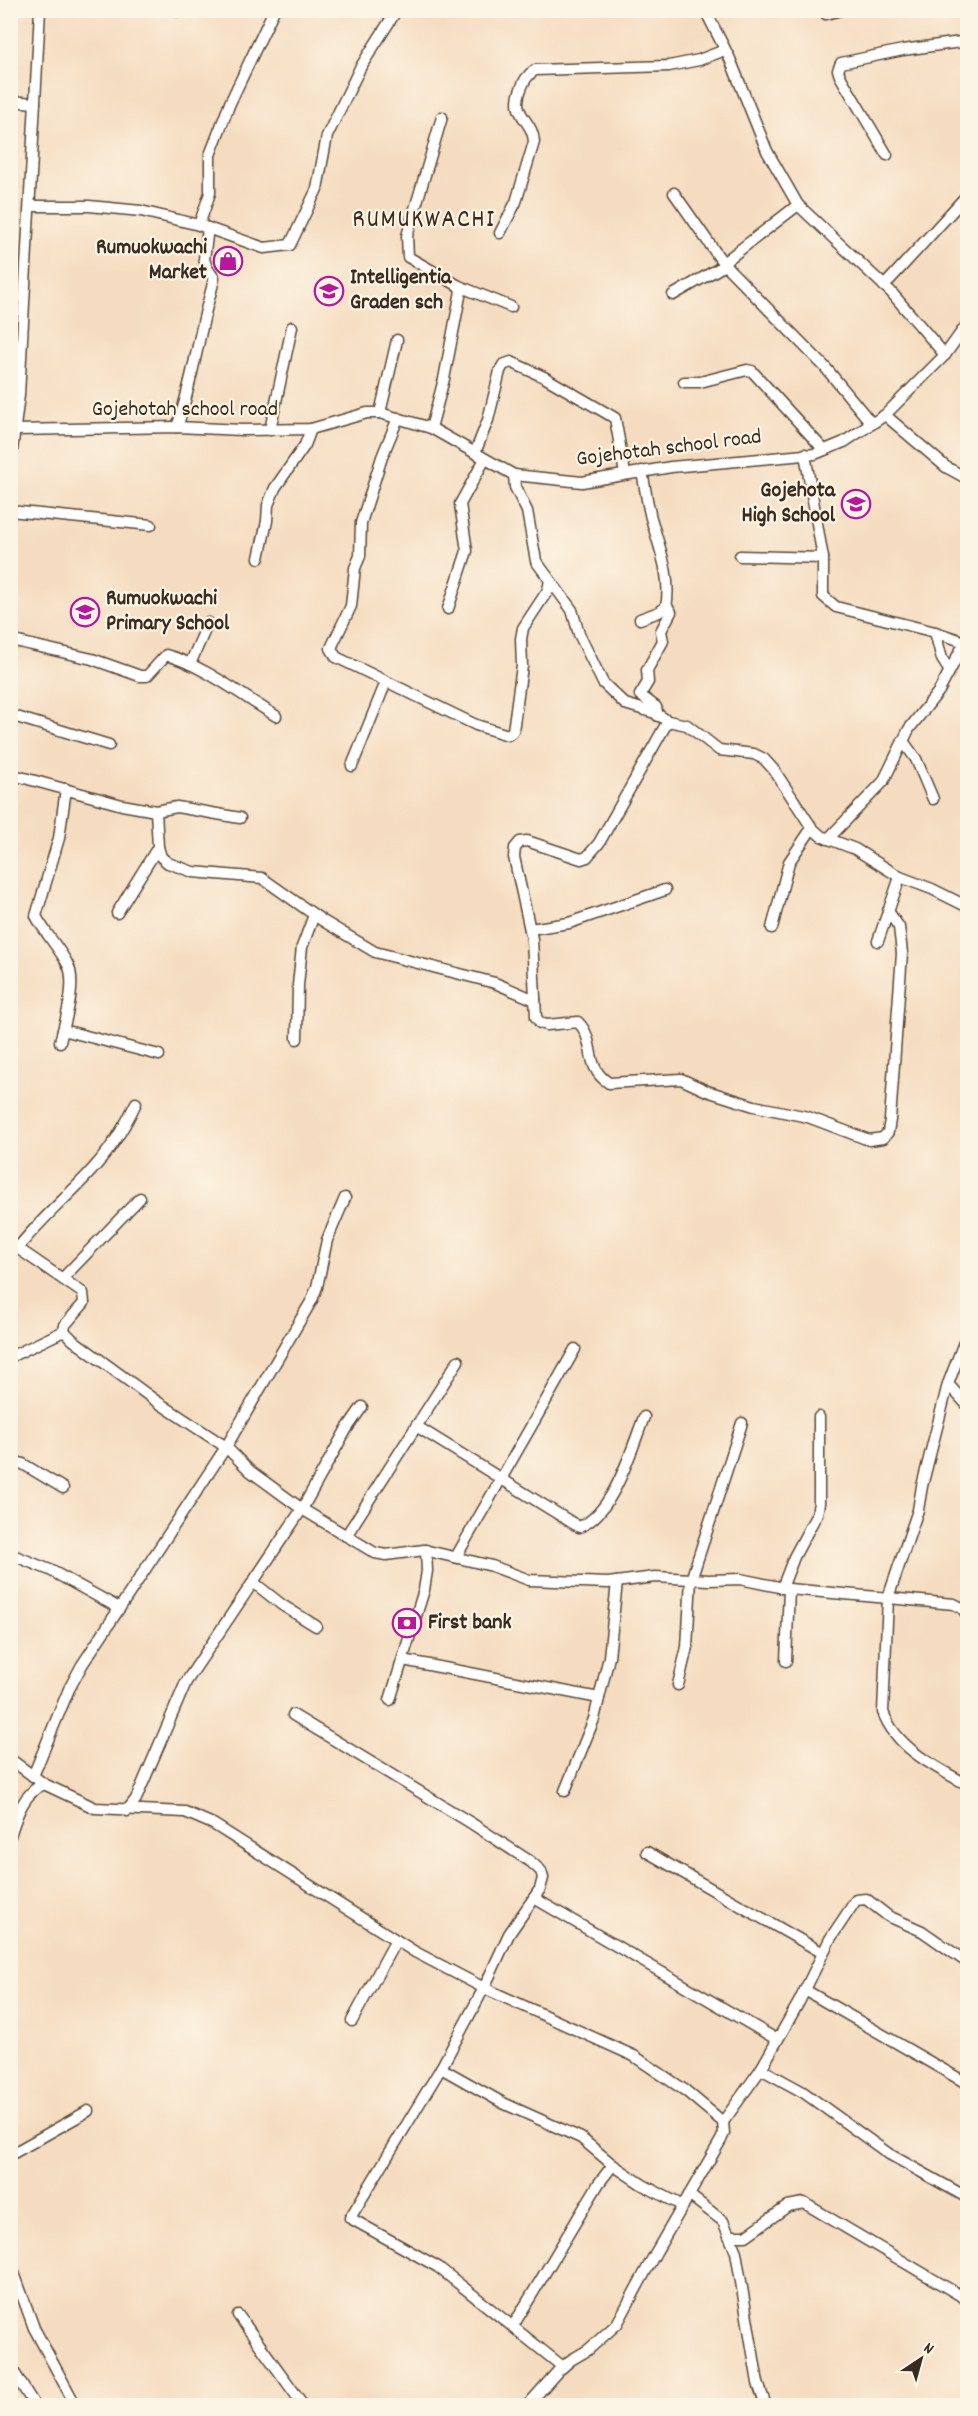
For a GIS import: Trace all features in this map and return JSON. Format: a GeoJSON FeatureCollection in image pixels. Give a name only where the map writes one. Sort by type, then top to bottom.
{"type":"FeatureCollection","features":[{"type":"Feature","properties":{"kind":"street"},"geometry":{"type":"LineString","coordinates":[[10,466],[16,430],[40,10]]}},
{"type":"Feature","properties":{"kind":"street"},"geometry":{"type":"LineString","coordinates":[[177,427],[187,399],[205,312],[213,287],[214,278],[204,259],[203,226],[210,193],[210,155],[230,103],[274,10]]}},
{"type":"Feature","properties":{"kind":"street"},"geometry":{"type":"LineString","coordinates":[[30,206],[89,206],[141,211],[203,226],[264,248],[292,244],[316,189],[327,136],[360,68],[393,16],[394,10]]}},
{"type":"Feature","properties":{"kind":"street"},"geometry":{"type":"LineString","coordinates":[[705,10],[725,50],[767,151],[798,205],[885,286],[945,355]]}},
{"type":"Feature","properties":{"kind":"street"},"geometry":{"type":"LineString","coordinates":[[826,14],[841,10]]}},
{"type":"Feature","properties":{"kind":"street"},"geometry":{"type":"LineString","coordinates":[[887,155],[840,76],[838,70],[841,63],[903,50],[968,41]]}},
{"type":"Feature","properties":{"kind":"street"},"geometry":{"type":"LineString","coordinates":[[500,233],[516,202],[534,142],[534,134],[518,110],[516,100],[529,74],[535,70],[669,66],[699,60],[725,50]]}},
{"type":"Feature","properties":{"kind":"street"},"geometry":{"type":"LineString","coordinates":[[10,101],[35,103]]}},
{"type":"Feature","properties":{"kind":"street"},"geometry":{"type":"LineString","coordinates":[[442,117],[407,236],[407,253],[411,260],[459,286],[511,307]]}},
{"type":"Feature","properties":{"kind":"street"},"geometry":{"type":"LineString","coordinates":[[675,193],[724,264],[825,366],[872,424]]}},
{"type":"Feature","properties":{"kind":"street"},"geometry":{"type":"LineString","coordinates":[[885,286],[968,194]]}},
{"type":"Feature","properties":{"kind":"street"},"geometry":{"type":"LineString","coordinates":[[673,296],[724,264],[798,205]]}},
{"type":"Feature","properties":{"kind":"street"},"geometry":{"type":"LineString","coordinates":[[431,428],[444,379],[461,291],[459,286]]}},
{"type":"Feature","properties":{"kind":"street","name":"Gojehotah school road"},"geometry":{"type":"LineString","coordinates":[[16,430],[177,427],[310,429],[366,413],[380,413],[431,428],[514,475],[582,482],[671,466],[815,454],[844,442],[885,415],[945,355],[968,322]]}},
{"type":"Feature","properties":{"kind":"street"},"geometry":{"type":"LineString","coordinates":[[270,430],[292,327]]}},
{"type":"Feature","properties":{"kind":"street"},"geometry":{"type":"LineString","coordinates":[[380,413],[397,340]]}},
{"type":"Feature","properties":{"kind":"street"},"geometry":{"type":"LineString","coordinates":[[448,609],[467,551],[460,504],[480,456],[502,365],[511,362],[544,377],[615,418],[625,474]]}},
{"type":"Feature","properties":{"kind":"street"},"geometry":{"type":"LineString","coordinates":[[684,382],[700,382],[747,370],[752,371],[824,450]]}},
{"type":"Feature","properties":{"kind":"street"},"geometry":{"type":"LineString","coordinates":[[885,415],[946,467],[968,479]]}},
{"type":"Feature","properties":{"kind":"street"},"geometry":{"type":"LineString","coordinates":[[398,418],[382,457],[361,523],[360,556],[356,568],[351,606],[346,621],[331,648],[336,657],[441,709],[493,732],[508,735],[513,731],[522,666],[523,628],[541,604],[550,580]]}},
{"type":"Feature","properties":{"kind":"street"},"geometry":{"type":"LineString","coordinates":[[259,558],[268,505],[275,488],[305,445],[310,429]]}},
{"type":"Feature","properties":{"kind":"street"},"geometry":{"type":"LineString","coordinates":[[805,454],[822,558],[823,596],[836,607],[935,632],[966,643],[939,691],[909,729],[883,782],[828,839]]}},
{"type":"Feature","properties":{"kind":"street"},"geometry":{"type":"LineString","coordinates":[[640,619],[659,612],[666,605],[668,596],[666,575],[642,471]]}},
{"type":"Feature","properties":{"kind":"street"},"geometry":{"type":"LineString","coordinates":[[514,475],[515,487],[527,511],[536,561],[572,610],[582,642],[603,683],[625,704],[687,725],[719,750],[754,754],[764,759],[820,836],[855,849],[900,877],[932,889],[968,908]]}},
{"type":"Feature","properties":{"kind":"street"},"geometry":{"type":"LineString","coordinates":[[10,511],[151,525]]}},
{"type":"Feature","properties":{"kind":"street"},"geometry":{"type":"LineString","coordinates":[[740,556],[822,558]]}},
{"type":"Feature","properties":{"kind":"street"},"geometry":{"type":"LineString","coordinates":[[663,718],[656,707],[640,695],[648,682],[647,670],[663,641],[661,631],[671,612],[666,605]]}},
{"type":"Feature","properties":{"kind":"street"},"geometry":{"type":"LineString","coordinates":[[190,664],[208,622]]}},
{"type":"Feature","properties":{"kind":"street"},"geometry":{"type":"LineString","coordinates":[[935,632],[942,659],[949,670]]}},
{"type":"Feature","properties":{"kind":"street"},"geometry":{"type":"LineString","coordinates":[[10,640],[92,659],[140,676],[147,676],[166,655],[190,664],[276,716]]}},
{"type":"Feature","properties":{"kind":"street"},"geometry":{"type":"LineString","coordinates":[[352,766],[386,682]]}},
{"type":"Feature","properties":{"kind":"street"},"geometry":{"type":"LineString","coordinates":[[10,715],[109,746]]}},
{"type":"Feature","properties":{"kind":"street"},"geometry":{"type":"LineString","coordinates":[[663,718],[599,843],[587,857],[581,859],[527,841],[520,842],[515,848],[514,857],[530,930],[536,1017],[540,1023],[547,1025],[578,1022],[584,1028],[595,1069],[600,1077],[609,1083],[681,1079],[754,1106],[808,1117],[869,1140],[883,1138],[888,1132],[902,975],[902,938],[888,911]]}},
{"type":"Feature","properties":{"kind":"street"},"geometry":{"type":"LineString","coordinates":[[903,741],[916,759],[933,799]]}},
{"type":"Feature","properties":{"kind":"street"},"geometry":{"type":"LineString","coordinates":[[10,774],[122,805],[156,810],[177,807],[240,818]]}},
{"type":"Feature","properties":{"kind":"street"},"geometry":{"type":"LineString","coordinates":[[60,1042],[71,990],[72,973],[36,916],[59,838],[66,789]]}},
{"type":"Feature","properties":{"kind":"street"},"geometry":{"type":"LineString","coordinates":[[156,810],[158,847],[161,857],[168,863],[193,872],[262,878],[314,915],[375,952],[495,982],[535,1000]]}},
{"type":"Feature","properties":{"kind":"street"},"geometry":{"type":"LineString","coordinates":[[772,928],[789,862],[812,828]]}},
{"type":"Feature","properties":{"kind":"street"},"geometry":{"type":"LineString","coordinates":[[117,913],[158,847]]}},
{"type":"Feature","properties":{"kind":"street"},"geometry":{"type":"LineString","coordinates":[[878,941],[900,877]]}},
{"type":"Feature","properties":{"kind":"street"},"geometry":{"type":"LineString","coordinates":[[530,930],[569,923],[665,890]]}},
{"type":"Feature","properties":{"kind":"street"},"geometry":{"type":"LineString","coordinates":[[297,1039],[298,985],[302,947],[314,915]]}},
{"type":"Feature","properties":{"kind":"street"},"geometry":{"type":"LineString","coordinates":[[63,1030],[159,1055]]}},
{"type":"Feature","properties":{"kind":"street"},"geometry":{"type":"LineString","coordinates":[[64,1331],[65,1325],[84,1303],[83,1293],[13,1245],[31,1231],[99,1162],[125,1126],[136,1103]]}},
{"type":"Feature","properties":{"kind":"street"},"geometry":{"type":"LineString","coordinates":[[63,1278],[140,1198]]}},
{"type":"Feature","properties":{"kind":"street"},"geometry":{"type":"LineString","coordinates":[[33,1776],[75,1677],[226,1447],[312,1300],[319,1281],[327,1240],[345,1198]]}},
{"type":"Feature","properties":{"kind":"street"},"geometry":{"type":"LineString","coordinates":[[64,1331],[131,1383],[226,1447],[250,1471],[302,1509],[375,1553],[386,1555],[426,1550],[492,1566],[530,1580],[617,1581],[655,1577],[740,1580],[786,1588],[954,1604],[962,1608],[968,1616]]}},
{"type":"Feature","properties":{"kind":"street"},"geometry":{"type":"LineString","coordinates":[[10,1357],[64,1331]]}},
{"type":"Feature","properties":{"kind":"street"},"geometry":{"type":"LineString","coordinates":[[968,1332],[948,1384],[918,1510],[888,1598],[883,1712],[888,1726],[897,1738],[910,1749],[968,1785]]}},
{"type":"Feature","properties":{"kind":"street"},"geometry":{"type":"LineString","coordinates":[[456,1557],[517,1454],[574,1349]]}},
{"type":"Feature","properties":{"kind":"street"},"geometry":{"type":"LineString","coordinates":[[346,1536],[458,1361]]}},
{"type":"Feature","properties":{"kind":"street"},"geometry":{"type":"LineString","coordinates":[[948,1384],[968,1406]]}},
{"type":"Feature","properties":{"kind":"street"},"geometry":{"type":"LineString","coordinates":[[127,1810],[136,1799],[186,1682],[302,1509],[346,1430],[362,1407]]}},
{"type":"Feature","properties":{"kind":"street"},"geometry":{"type":"LineString","coordinates":[[416,1426],[579,1527],[585,1525],[597,1513],[614,1490],[644,1417]]}},
{"type":"Feature","properties":{"kind":"street"},"geometry":{"type":"LineString","coordinates":[[786,1661],[786,1588],[794,1557],[817,1514],[819,1503],[819,1417]]}},
{"type":"Feature","properties":{"kind":"street"},"geometry":{"type":"LineString","coordinates":[[678,1685],[687,1647],[692,1580],[742,1423]]}},
{"type":"Feature","properties":{"kind":"street"},"geometry":{"type":"LineString","coordinates":[[10,1460],[23,1464],[63,1488]]}},
{"type":"Feature","properties":{"kind":"street"},"geometry":{"type":"LineString","coordinates":[[390,1700],[424,1590],[427,1571],[426,1550]]}},
{"type":"Feature","properties":{"kind":"street"},"geometry":{"type":"LineString","coordinates":[[10,1554],[50,1570],[119,1608]]}},
{"type":"Feature","properties":{"kind":"street"},"geometry":{"type":"LineString","coordinates":[[565,1791],[594,1719],[612,1634],[617,1581]]}},
{"type":"Feature","properties":{"kind":"street"},"geometry":{"type":"LineString","coordinates":[[253,1582],[282,1605],[316,1626]]}},
{"type":"Feature","properties":{"kind":"street"},"geometry":{"type":"LineString","coordinates":[[403,1660],[599,1698]]}},
{"type":"Feature","properties":{"kind":"street"},"geometry":{"type":"LineString","coordinates":[[292,1715],[471,1823],[541,1871],[543,1878],[540,1889],[508,1934],[484,1988],[441,2068],[350,2218],[438,2267],[563,2367]]}},
{"type":"Feature","properties":{"kind":"street"},"geometry":{"type":"LineString","coordinates":[[10,1759],[44,1784],[95,1808],[185,1812],[213,1824],[396,1940],[484,1988],[634,2056],[686,2091],[723,2122]]}},
{"type":"Feature","properties":{"kind":"street"},"geometry":{"type":"LineString","coordinates":[[10,1836],[14,1821],[27,1796],[35,1788],[44,1784]]}},
{"type":"Feature","properties":{"kind":"street"},"geometry":{"type":"LineString","coordinates":[[647,1852],[823,1953]]}},
{"type":"Feature","properties":{"kind":"street"},"geometry":{"type":"LineString","coordinates":[[534,1898],[776,2040]]}},
{"type":"Feature","properties":{"kind":"street"},"geometry":{"type":"LineString","coordinates":[[527,2406],[563,2367],[588,2350],[617,2324],[722,2140],[723,2122],[761,2069],[850,1906],[856,1900],[863,1898],[883,1910],[888,1916],[933,1937],[968,1963]]}},
{"type":"Feature","properties":{"kind":"street"},"geometry":{"type":"LineString","coordinates":[[352,2021],[396,1940]]}},
{"type":"Feature","properties":{"kind":"street"},"geometry":{"type":"LineString","coordinates":[[805,1990],[968,2084]]}},
{"type":"Feature","properties":{"kind":"street"},"geometry":{"type":"LineString","coordinates":[[441,2068],[503,2103],[581,2138],[613,2165],[643,2185],[683,2206]]}},
{"type":"Feature","properties":{"kind":"street"},"geometry":{"type":"LineString","coordinates":[[761,2069],[803,2092],[889,2154],[968,2198]]}},
{"type":"Feature","properties":{"kind":"street"},"geometry":{"type":"LineString","coordinates":[[10,2155],[88,2111]]}},
{"type":"Feature","properties":{"kind":"street"},"geometry":{"type":"LineString","coordinates":[[513,2326],[599,2183],[613,2165]]}},
{"type":"Feature","properties":{"kind":"street"},"geometry":{"type":"LineString","coordinates":[[689,2195],[723,2221],[736,2252],[758,2383],[766,2406]]}},
{"type":"Feature","properties":{"kind":"street"},"geometry":{"type":"LineString","coordinates":[[729,2236],[746,2236],[788,2206],[804,2203],[968,2300]]}},
{"type":"Feature","properties":{"kind":"street"},"geometry":{"type":"LineString","coordinates":[[10,2262],[34,2328],[76,2406]]}},
{"type":"Feature","properties":{"kind":"street"},"geometry":{"type":"LineString","coordinates":[[238,2315],[304,2406]]}},
{"type":"Feature","properties":{"kind":"street"},"geometry":{"type":"LineString","coordinates":[[10,2366],[35,2406]]}},
{"type":"Feature","properties":{"kind":"place","name":"Rumuokwachi Market"},"geometry":{"type":"Point","coordinates":[228,261]}},
{"type":"Feature","properties":{"kind":"place","name":"Intelligentia Graden sch"},"geometry":{"type":"Point","coordinates":[329,291]}},
{"type":"Feature","properties":{"kind":"place","name":"Gojehota High School"},"geometry":{"type":"Point","coordinates":[856,504]}},
{"type":"Feature","properties":{"kind":"place","name":"Rumuokwachi Primary School"},"geometry":{"type":"Point","coordinates":[85,612]}},
{"type":"Feature","properties":{"kind":"place","name":"First bank"},"geometry":{"type":"Point","coordinates":[407,1623]}},
{"type":"Feature","properties":{"kind":"district","name":"RUMUKWACHI"},"geometry":{"type":"Point","coordinates":[424,220]}}]}
